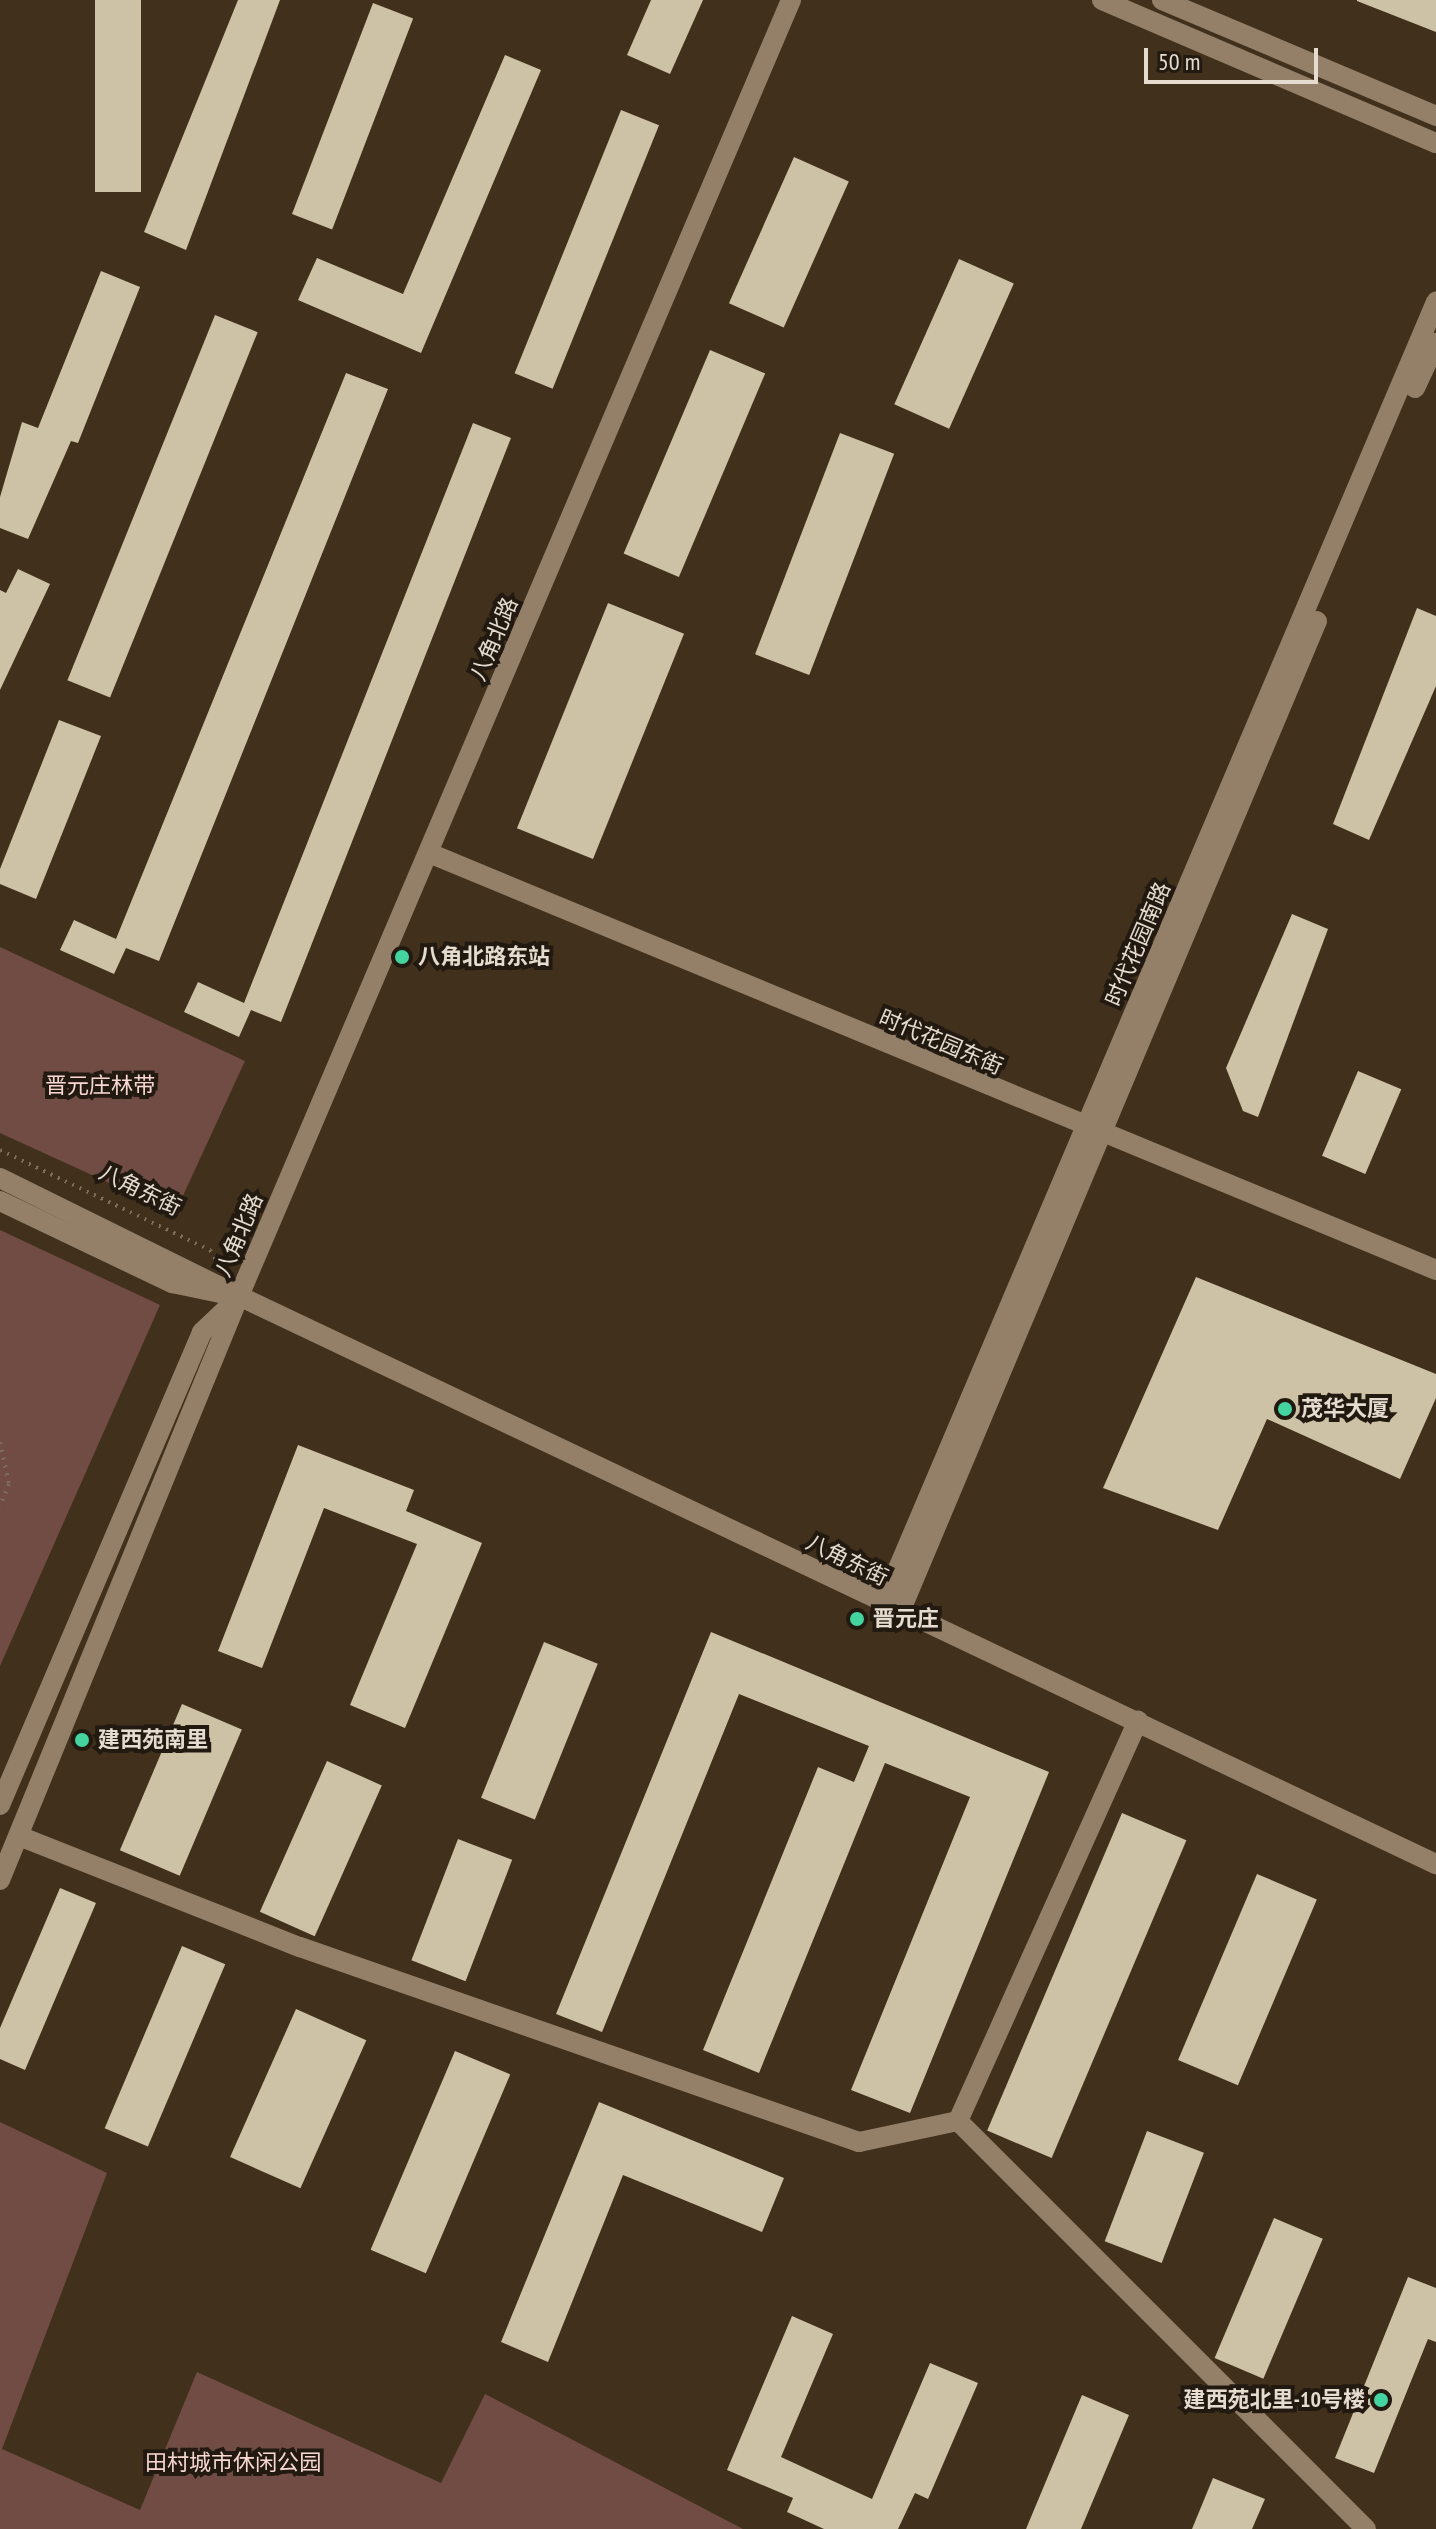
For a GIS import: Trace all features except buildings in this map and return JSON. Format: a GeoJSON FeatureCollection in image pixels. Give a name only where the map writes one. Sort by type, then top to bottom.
{"type":"FeatureCollection","features":[{"type":"Feature","properties":{"kind":"street","name":"八角北路"},"geometry":{"type":"LineString","coordinates":[[0,1880],[239,1296],[791,0]]}},
{"type":"Feature","properties":{"kind":"street"},"geometry":{"type":"LineString","coordinates":[[1102,0],[1436,143]]}},
{"type":"Feature","properties":{"kind":"street"},"geometry":{"type":"LineString","coordinates":[[1162,0],[1436,116]]}},
{"type":"Feature","properties":{"kind":"street","name":"时代花园南路"},"geometry":{"type":"LineString","coordinates":[[891,1608],[1087,1126],[1436,302]]}},
{"type":"Feature","properties":{"kind":"street","name":"时代花园南路"},"geometry":{"type":"LineString","coordinates":[[891,1608],[1107,1134],[1436,343]]}},
{"type":"Feature","properties":{"kind":"street","name":"时代花园东街"},"geometry":{"type":"LineString","coordinates":[[429,853],[1436,1270]]}},
{"type":"Feature","properties":{"kind":"street","name":"八角东街"},"geometry":{"type":"LineString","coordinates":[[0,1178],[891,1608],[1138,1721],[1436,1864]]}},
{"type":"Feature","properties":{"kind":"street","name":"八角东街"},"geometry":{"type":"LineString","coordinates":[[0,1201],[172,1283],[239,1296]]}},
{"type":"Feature","properties":{"kind":"street"},"geometry":{"type":"LineString","coordinates":[[0,1209],[45,1223]]}},
{"type":"Feature","properties":{"kind":"street","name":"八角北路"},"geometry":{"type":"LineString","coordinates":[[0,1805],[202,1332],[239,1296]]}},
{"type":"Feature","properties":{"kind":"street"},"geometry":{"type":"LineString","coordinates":[[958,2121],[1138,1721]]}},
{"type":"Feature","properties":{"kind":"street"},"geometry":{"type":"LineString","coordinates":[[19,1836],[300,1947],[859,2142],[958,2121]]}},
{"type":"Feature","properties":{"kind":"street"},"geometry":{"type":"LineString","coordinates":[[958,2121],[1366,2529]]}},
{"type":"Feature","properties":{"kind":"path","name":"八角东街"},"geometry":{"type":"LineString","coordinates":[[0,1150],[210,1250],[239,1296]]}},
{"type":"Feature","properties":{"kind":"path"},"geometry":{"type":"LineString","coordinates":[[0,1442],[9,1484],[0,1506]]}},
{"type":"Feature","properties":{"kind":"green space","name":"晋元庄林带"},"geometry":{"type":"Polygon","coordinates":[[[0,947],[245,1061],[175,1213],[0,1133],[0,947]]]}},
{"type":"Feature","properties":{"kind":"green space"},"geometry":{"type":"Polygon","coordinates":[[[0,1230],[160,1305],[0,1666],[0,1230]]]}},
{"type":"Feature","properties":{"kind":"green space","name":"田村城市休闲公园"},"geometry":{"type":"Polygon","coordinates":[[[0,2122],[107,2173],[2,2449],[140,2510],[197,2372],[441,2483],[485,2394],[743,2529],[0,2529],[0,2122]]]}},
{"type":"Feature","properties":{"kind":"place","name":"八角北路东站"},"geometry":{"type":"Point","coordinates":[402,957]}},
{"type":"Feature","properties":{"kind":"place","name":"茂华大厦"},"geometry":{"type":"Point","coordinates":[1285,1409]}},
{"type":"Feature","properties":{"kind":"place","name":"晋元庄"},"geometry":{"type":"Point","coordinates":[857,1619]}},
{"type":"Feature","properties":{"kind":"place","name":"建西苑南里"},"geometry":{"type":"Point","coordinates":[82,1740]}},
{"type":"Feature","properties":{"kind":"place","name":"建西苑北里-10号楼"},"geometry":{"type":"Point","coordinates":[1381,2400]}}]}
